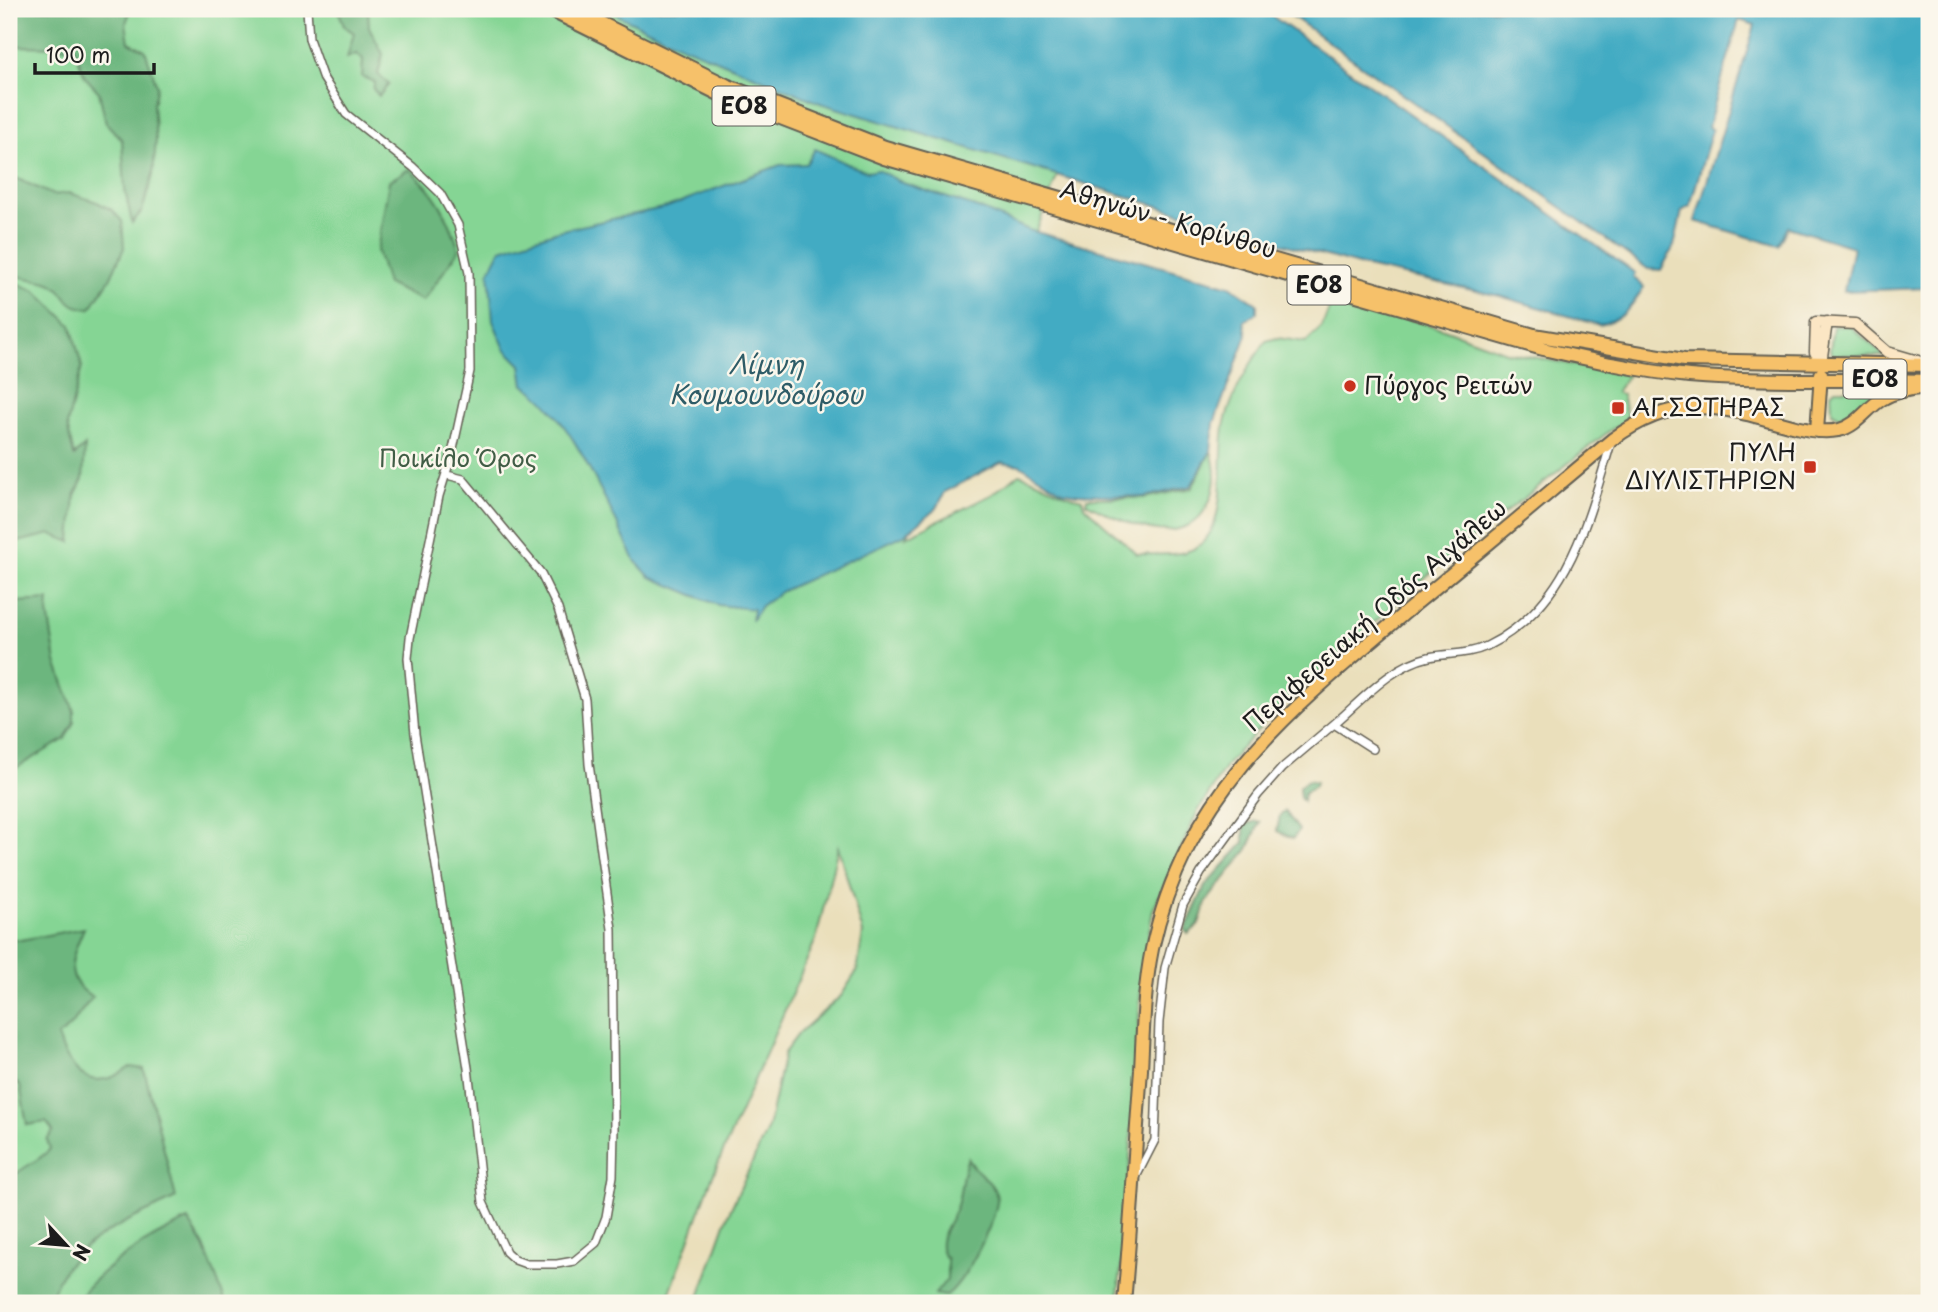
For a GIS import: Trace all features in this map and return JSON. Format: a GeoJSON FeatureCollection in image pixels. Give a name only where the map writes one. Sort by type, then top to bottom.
{"type":"FeatureCollection","features":[{"type":"Feature","properties":{"kind":"highway","name":"Αθηνών - Κορίνθου"},"geometry":{"type":"LineString","coordinates":[[548,9],[640,57],[765,115],[884,158],[1585,360],[1690,376],[1929,381]]}},
{"type":"Feature","properties":{"kind":"highway","name":"Αθηνών - Κορίνθου"},"geometry":{"type":"LineString","coordinates":[[572,9],[726,85],[885,147],[1534,335],[1684,360],[1929,364]]}},
{"type":"Feature","properties":{"kind":"highway"},"geometry":{"type":"LineString","coordinates":[[1821,363],[1817,431],[1842,430],[1894,393],[1929,387]]}},
{"type":"Feature","properties":{"kind":"highway","name":"Περιφερειακή Οδός Αιγάλεω"},"geometry":{"type":"LineString","coordinates":[[1124,1303],[1145,1009],[1152,949],[1177,870],[1217,796],[1261,742],[1312,693],[1613,439],[1649,417],[1706,405],[1730,408],[1817,431]]}},
{"type":"Feature","properties":{"kind":"street"},"geometry":{"type":"LineString","coordinates":[[307,9],[313,56],[322,76],[346,114],[430,181],[458,225],[468,273],[470,370],[447,475],[439,496],[408,658],[415,734],[443,925],[468,1068],[480,1182],[487,1215],[506,1252],[515,1260],[526,1264],[557,1264],[574,1261],[596,1243],[606,1217],[613,1176],[612,929],[589,764],[585,699],[558,609],[540,572],[516,539],[463,479],[447,475]]}},
{"type":"Feature","properties":{"kind":"street"},"geometry":{"type":"LineString","coordinates":[[1821,363],[1815,352],[1822,322],[1855,324],[1887,352],[1929,364]]}},
{"type":"Feature","properties":{"kind":"street"},"geometry":{"type":"LineString","coordinates":[[1133,1182],[1155,1140],[1159,1022],[1172,934],[1183,905],[1214,853],[1282,768],[1388,678],[1411,663],[1487,646],[1533,612],[1562,576],[1581,542],[1613,439]]}},
{"type":"Feature","properties":{"kind":"street"},"geometry":{"type":"LineString","coordinates":[[1334,724],[1373,748]]}},
{"type":"Feature","properties":{"kind":"green space","name":"Ποικίλο Όρος"},"geometry":{"type":"Polygon","coordinates":[[[9,9],[866,9],[1090,90],[974,395],[906,537],[991,495],[1019,474],[1082,499],[1084,506],[1137,554],[1180,553],[1200,544],[1211,532],[1217,515],[1225,422],[1242,380],[1266,341],[1277,338],[1306,342],[1322,327],[1333,298],[1441,328],[1506,352],[1628,375],[1616,392],[1622,395],[1628,421],[1612,429],[1446,559],[1276,710],[1228,763],[1197,813],[1153,910],[1142,972],[1125,1235],[1117,1303],[697,1303],[728,1215],[768,1128],[784,1053],[799,1033],[841,996],[857,971],[863,933],[838,847],[816,939],[713,1175],[666,1303],[9,1303],[9,9]]]}},
{"type":"Feature","properties":{"kind":"green space"},"geometry":{"type":"Polygon","coordinates":[[[9,9],[131,9],[126,23],[129,42],[145,50],[157,86],[153,104],[156,140],[153,175],[142,211],[132,223],[125,190],[122,140],[106,123],[99,92],[85,77],[74,47],[9,46],[9,9]]]}},
{"type":"Feature","properties":{"kind":"green space"},"geometry":{"type":"Polygon","coordinates":[[[338,9],[368,9],[369,27],[383,54],[378,74],[389,84],[379,96],[373,89],[375,82],[362,77],[363,59],[356,54],[347,58],[354,33],[344,26],[338,9]]]}},
{"type":"Feature","properties":{"kind":"green space"},"geometry":{"type":"Polygon","coordinates":[[[409,169],[440,205],[459,250],[423,301],[387,284],[377,251],[389,181],[409,169]]]}},
{"type":"Feature","properties":{"kind":"green space"},"geometry":{"type":"Polygon","coordinates":[[[9,175],[53,195],[69,193],[97,202],[112,210],[122,221],[124,248],[110,279],[90,309],[74,305],[56,286],[23,277],[9,268],[9,175]]]}},
{"type":"Feature","properties":{"kind":"green space"},"geometry":{"type":"Polygon","coordinates":[[[9,280],[36,291],[71,325],[82,367],[67,425],[74,456],[85,446],[83,479],[75,495],[71,542],[51,534],[9,544],[9,280]]]}},
{"type":"Feature","properties":{"kind":"green space"},"geometry":{"type":"Polygon","coordinates":[[[1833,326],[1850,326],[1885,356],[1833,355],[1830,351],[1833,326]]]}},
{"type":"Feature","properties":{"kind":"green space"},"geometry":{"type":"Polygon","coordinates":[[[1835,389],[1884,389],[1846,420],[1832,413],[1831,393],[1835,389]]]}},
{"type":"Feature","properties":{"kind":"green space"},"geometry":{"type":"Polygon","coordinates":[[[1211,451],[1215,480],[1210,501],[1195,521],[1181,528],[1149,529],[1116,518],[1086,503],[1087,498],[1144,498],[1192,488],[1211,451]]]}},
{"type":"Feature","properties":{"kind":"green space"},"geometry":{"type":"Polygon","coordinates":[[[9,595],[16,602],[49,600],[48,612],[56,662],[74,711],[74,722],[65,739],[9,772],[9,595]]]}},
{"type":"Feature","properties":{"kind":"green space"},"geometry":{"type":"Polygon","coordinates":[[[1308,780],[1316,782],[1315,786],[1304,793],[1303,801],[1299,787],[1308,780]]]}},
{"type":"Feature","properties":{"kind":"green space"},"geometry":{"type":"Polygon","coordinates":[[[1285,811],[1299,830],[1293,839],[1277,831],[1280,815],[1285,811]]]}},
{"type":"Feature","properties":{"kind":"green space"},"geometry":{"type":"Polygon","coordinates":[[[1260,822],[1248,849],[1207,901],[1198,926],[1188,934],[1185,930],[1205,886],[1244,843],[1244,825],[1260,822]]]}},
{"type":"Feature","properties":{"kind":"green space"},"geometry":{"type":"Polygon","coordinates":[[[84,928],[73,957],[73,975],[76,983],[93,997],[72,1024],[57,1037],[69,1061],[77,1070],[94,1080],[117,1075],[130,1067],[144,1069],[176,1198],[118,1226],[82,1250],[57,1282],[50,1303],[9,1303],[9,1172],[16,1174],[46,1153],[50,1149],[47,1140],[53,1131],[46,1122],[27,1125],[20,1085],[9,1078],[9,938],[21,940],[84,928]]]}},
{"type":"Feature","properties":{"kind":"green space"},"geometry":{"type":"Polygon","coordinates":[[[968,1158],[995,1191],[997,1197],[993,1219],[961,1280],[945,1296],[935,1294],[947,1279],[947,1259],[941,1247],[941,1240],[958,1203],[968,1158]]]}},
{"type":"Feature","properties":{"kind":"green space"},"geometry":{"type":"Polygon","coordinates":[[[188,1220],[204,1246],[226,1303],[74,1303],[97,1278],[126,1255],[188,1220]]]}},
{"type":"Feature","properties":{"kind":"water"},"geometry":{"type":"Polygon","coordinates":[[[605,9],[1262,9],[1635,273],[1633,277],[1644,287],[1626,312],[1599,325],[1500,296],[1362,266],[820,103],[676,43],[605,9]]]}},
{"type":"Feature","properties":{"kind":"water"},"geometry":{"type":"Polygon","coordinates":[[[1282,9],[1929,9],[1929,288],[1844,291],[1853,247],[1788,227],[1779,246],[1695,221],[1755,25],[1739,20],[1708,127],[1712,130],[1690,206],[1682,211],[1674,246],[1661,270],[1648,269],[1282,9]]]}},
{"type":"Feature","properties":{"kind":"water","name":"Λίμνη Κουμουνδούρου"},"geometry":{"type":"Polygon","coordinates":[[[815,149],[852,166],[868,172],[878,170],[903,183],[978,208],[1029,230],[1230,286],[1257,304],[1257,313],[1244,321],[1247,335],[1214,423],[1211,451],[1191,486],[1144,497],[1078,494],[1062,491],[1020,465],[1001,462],[945,492],[937,508],[904,535],[782,591],[761,606],[751,621],[753,609],[718,605],[650,577],[636,562],[573,440],[541,398],[524,385],[521,365],[505,349],[493,321],[489,272],[501,249],[558,231],[667,207],[780,165],[806,164],[815,149]]]}},
{"type":"Feature","properties":{"kind":"place","name":"Πύργος Ρειτών"},"geometry":{"type":"Point","coordinates":[1350,386]}},
{"type":"Feature","properties":{"kind":"place","name":"ΑΓ.ΣΩΤΗΡΑΣ"},"geometry":{"type":"Point","coordinates":[1618,408]}},
{"type":"Feature","properties":{"kind":"place","name":"ΠΥΛΗ ΔΙΥΛΙΣΤΗΡΙΩΝ"},"geometry":{"type":"Point","coordinates":[1810,467]}}]}
